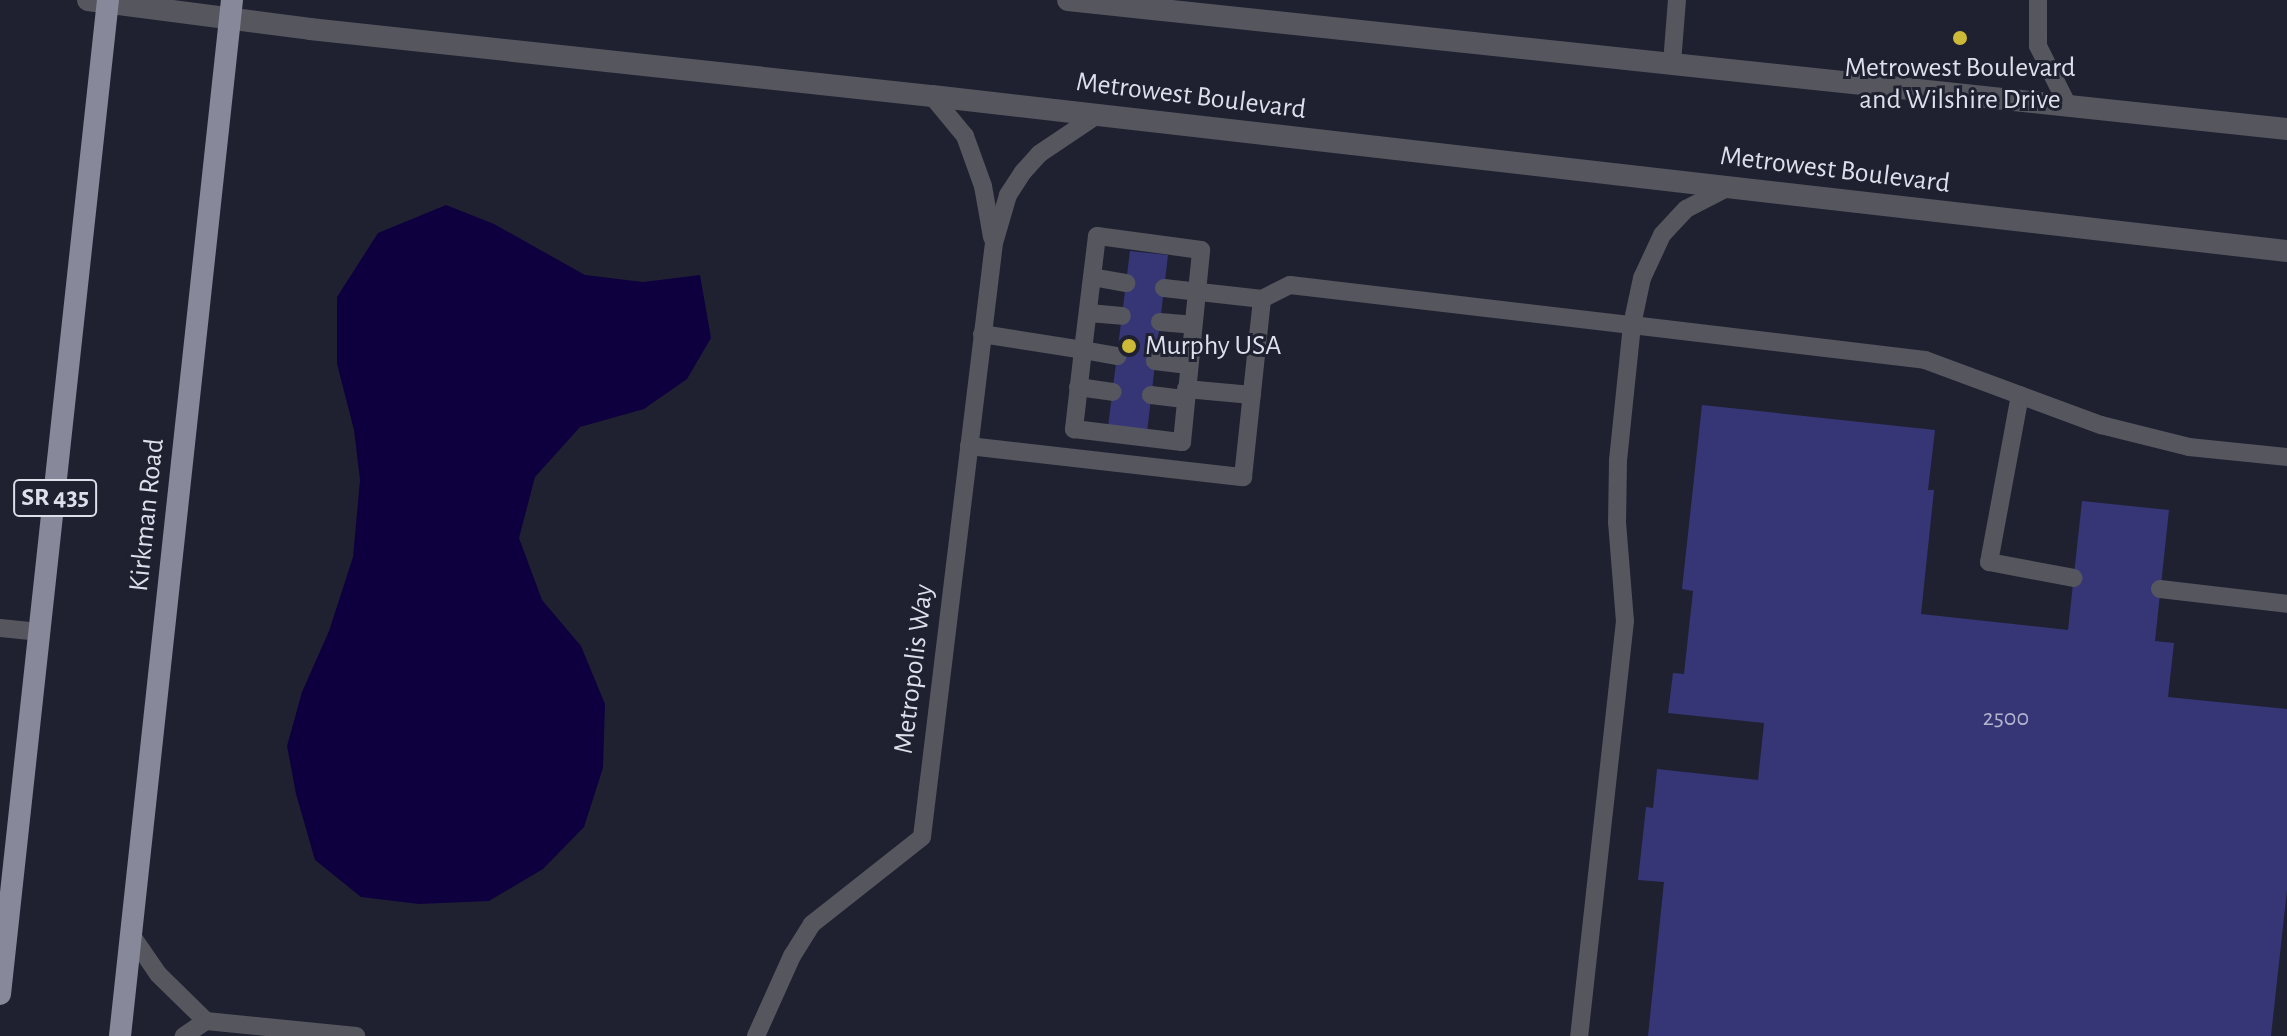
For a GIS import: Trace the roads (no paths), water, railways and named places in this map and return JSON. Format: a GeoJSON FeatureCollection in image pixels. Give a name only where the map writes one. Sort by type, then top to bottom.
{"type":"FeatureCollection","features":[{"type":"Feature","properties":{"kind":"main road","name":"SR 435"},"geometry":{"type":"LineString","coordinates":[[0,994],[40,632],[101,1]]}},
{"type":"Feature","properties":{"kind":"main road","name":"Kirkman Road"},"geometry":{"type":"LineString","coordinates":[[120,1036],[232,10]]}},
{"type":"Feature","properties":{"kind":"street"},"geometry":{"type":"LineString","coordinates":[[1068,0],[2287,129]]}},
{"type":"Feature","properties":{"kind":"street","name":"Metrowest Boulevard"},"geometry":{"type":"LineString","coordinates":[[101,1],[232,10],[932,96],[2287,251]]}},
{"type":"Feature","properties":{"kind":"lane"},"geometry":{"type":"LineString","coordinates":[[1672,63],[1677,0]]}},
{"type":"Feature","properties":{"kind":"lane"},"geometry":{"type":"LineString","coordinates":[[2038,0],[2038,46],[2048,72],[2067,104]]}},
{"type":"Feature","properties":{"kind":"lane"},"geometry":{"type":"LineString","coordinates":[[932,96],[965,136],[983,186],[994,243]]}},
{"type":"Feature","properties":{"kind":"lane"},"geometry":{"type":"LineString","coordinates":[[994,243],[1008,195],[1023,172],[1039,154],[1097,115]]}},
{"type":"Feature","properties":{"kind":"lane"},"geometry":{"type":"LineString","coordinates":[[1579,1036],[1625,621],[1617,522],[1618,460],[1632,325],[1642,278],[1662,235],[1686,209],[1727,188]]}},
{"type":"Feature","properties":{"kind":"lane"},"geometry":{"type":"LineString","coordinates":[[1097,236],[1201,250],[1195,292],[1182,442],[1074,429],[1097,236]]}},
{"type":"Feature","properties":{"kind":"lane","name":"Metropolis Way"},"geometry":{"type":"LineString","coordinates":[[756,1036],[792,956],[812,924],[922,837],[994,243]]}},
{"type":"Feature","properties":{"kind":"lane"},"geometry":{"type":"LineString","coordinates":[[1092,277],[1126,283]]}},
{"type":"Feature","properties":{"kind":"lane"},"geometry":{"type":"LineString","coordinates":[[1164,288],[1262,299],[1290,285],[1925,360],[2101,425],[2189,447],[2287,457]]}},
{"type":"Feature","properties":{"kind":"lane"},"geometry":{"type":"LineString","coordinates":[[969,446],[1243,477],[1262,299]]}},
{"type":"Feature","properties":{"kind":"lane"},"geometry":{"type":"LineString","coordinates":[[1089,313],[1122,316]]}},
{"type":"Feature","properties":{"kind":"lane"},"geometry":{"type":"LineString","coordinates":[[1160,322],[1192,325]]}},
{"type":"Feature","properties":{"kind":"lane"},"geometry":{"type":"LineString","coordinates":[[982,334],[1117,356]]}},
{"type":"Feature","properties":{"kind":"lane"},"geometry":{"type":"LineString","coordinates":[[1155,361],[1188,365]]}},
{"type":"Feature","properties":{"kind":"lane"},"geometry":{"type":"LineString","coordinates":[[1078,387],[1113,392]]}},
{"type":"Feature","properties":{"kind":"lane"},"geometry":{"type":"LineString","coordinates":[[1151,395],[1252,395]]}},
{"type":"Feature","properties":{"kind":"lane"},"geometry":{"type":"LineString","coordinates":[[2020,395],[1989,562],[2074,578]]}},
{"type":"Feature","properties":{"kind":"lane"},"geometry":{"type":"LineString","coordinates":[[2160,589],[2287,604]]}},
{"type":"Feature","properties":{"kind":"lane"},"geometry":{"type":"LineString","coordinates":[[0,628],[40,632]]}},
{"type":"Feature","properties":{"kind":"lane"},"geometry":{"type":"LineString","coordinates":[[132,936],[158,974],[206,1021],[356,1036]]}},
{"type":"Feature","properties":{"kind":"lane"},"geometry":{"type":"LineString","coordinates":[[184,1036],[206,1021]]}},
{"type":"Feature","properties":{"kind":"place","name":"Metrowest Boulevard and Wilshire Drive"},"geometry":{"type":"Point","coordinates":[1960,38]}},
{"type":"Feature","properties":{"kind":"place","name":"Murphy USA"},"geometry":{"type":"Point","coordinates":[1129,346]}}]}
